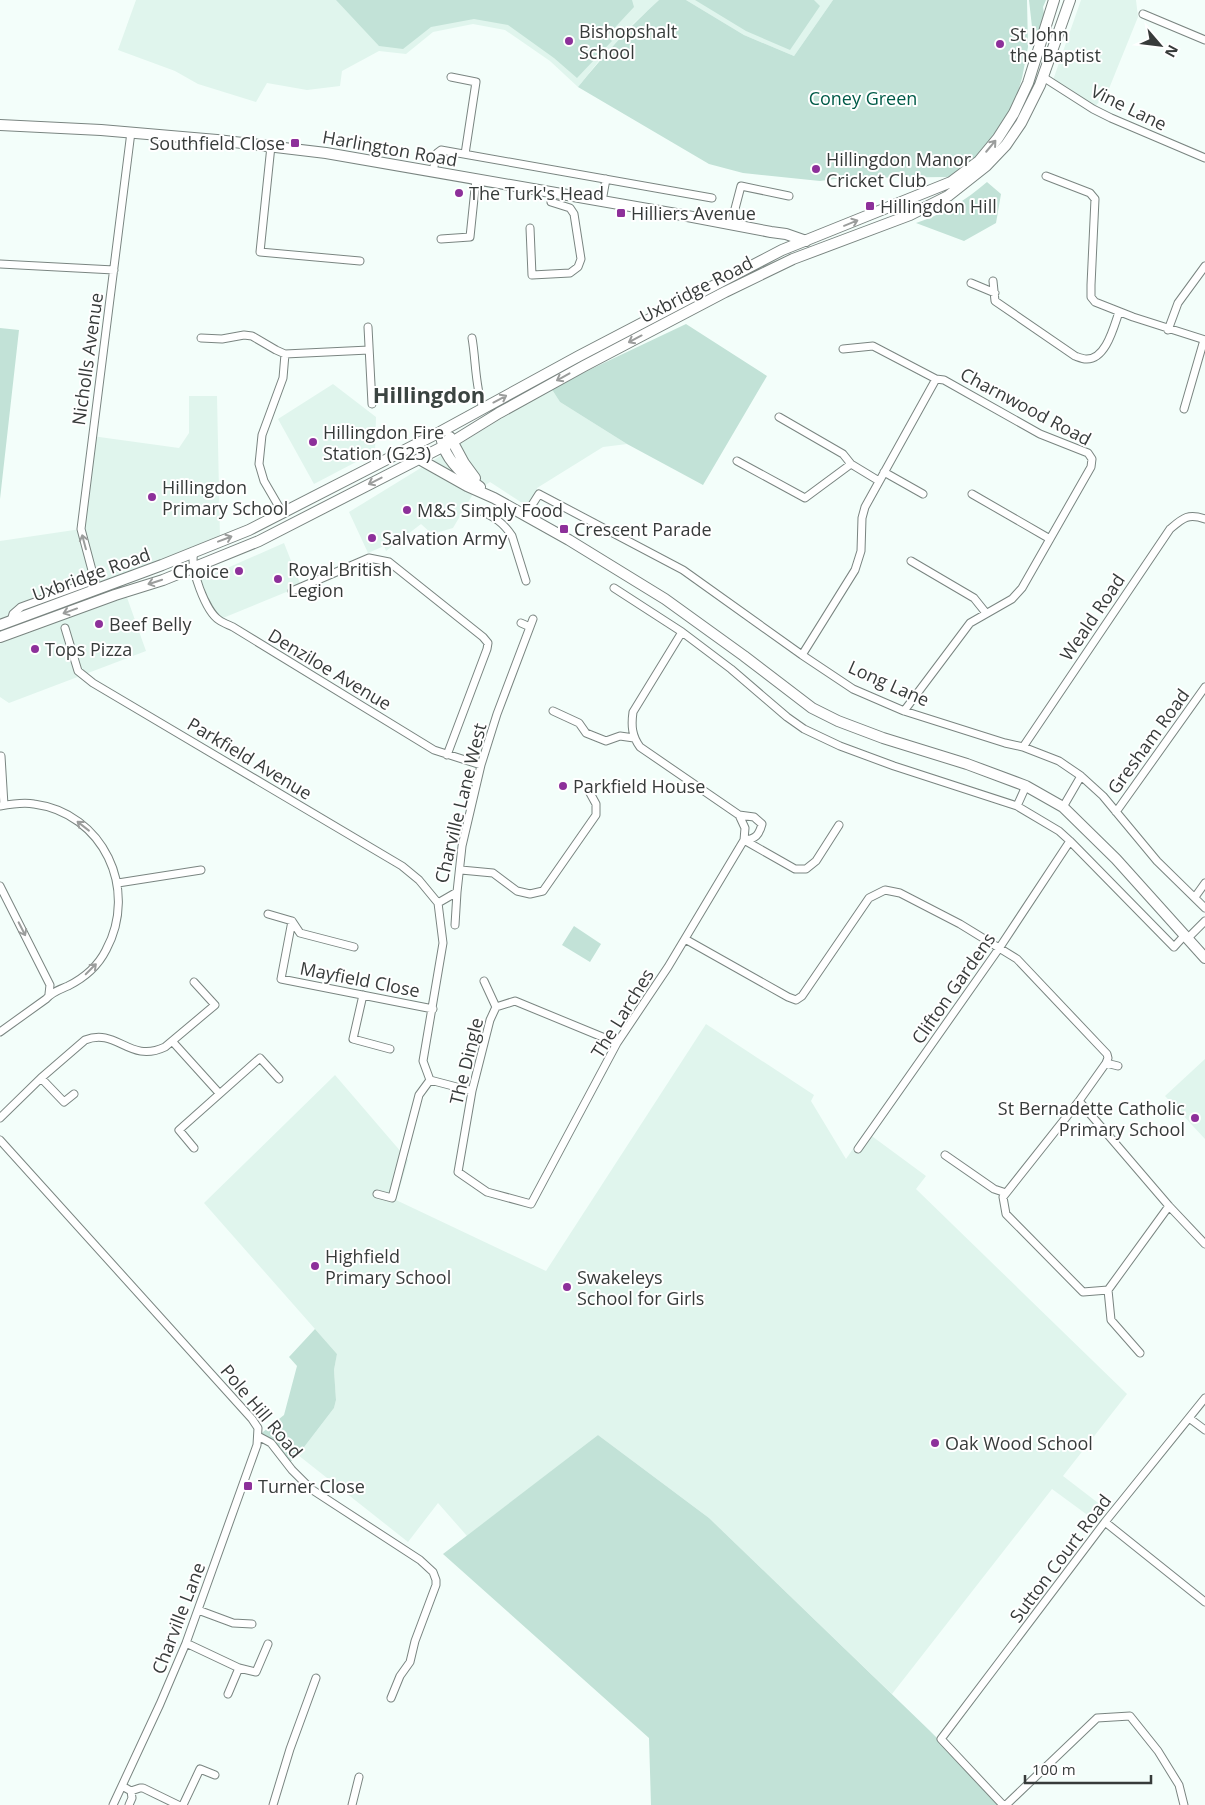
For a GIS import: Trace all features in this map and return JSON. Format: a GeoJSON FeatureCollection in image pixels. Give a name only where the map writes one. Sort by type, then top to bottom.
{"type":"FeatureCollection","features":[{"type":"Feature","properties":{"kind":"main road","name":"Uxbridge Road"},"geometry":{"type":"LineString","coordinates":[[0,625],[96,584],[194,553],[249,530],[443,430],[579,356],[782,250],[951,182],[979,161],[998,138],[1014,113],[1028,82],[1054,0]]}},
{"type":"Feature","properties":{"kind":"main road","name":"Uxbridge Road"},"geometry":{"type":"LineString","coordinates":[[0,638],[193,568],[259,541],[448,444],[499,413],[584,366],[724,292],[793,258],[910,215],[942,199],[966,183],[1006,145],[1027,110],[1042,77],[1070,0]]}},
{"type":"Feature","properties":{"kind":"main road","name":"Harlington Road"},"geometry":{"type":"LineString","coordinates":[[0,125],[131,132],[326,153],[786,234],[806,241]]}},
{"type":"Feature","properties":{"kind":"main road"},"geometry":{"type":"LineString","coordinates":[[771,232],[782,250],[793,258]]}},
{"type":"Feature","properties":{"kind":"main road"},"geometry":{"type":"LineString","coordinates":[[443,430],[448,444],[490,495]]}},
{"type":"Feature","properties":{"kind":"main road"},"geometry":{"type":"LineString","coordinates":[[418,459],[467,486],[490,495],[569,540],[674,604],[812,708],[847,725],[967,764],[1026,786],[1063,807],[1116,858],[1205,958]]}},
{"type":"Feature","properties":{"kind":"street"},"geometry":{"type":"LineString","coordinates":[[1143,14],[1205,40]]}},
{"type":"Feature","properties":{"kind":"street"},"geometry":{"type":"LineString","coordinates":[[451,77],[476,82],[465,154]]}},
{"type":"Feature","properties":{"kind":"street","name":"Vine Lane"},"geometry":{"type":"LineString","coordinates":[[1042,77],[1111,118],[1205,158]]}},
{"type":"Feature","properties":{"kind":"street","name":"Nicholls Avenue"},"geometry":{"type":"LineString","coordinates":[[96,584],[81,529],[131,132]]}},
{"type":"Feature","properties":{"kind":"street"},"geometry":{"type":"LineString","coordinates":[[271,146],[260,252],[360,261]]}},
{"type":"Feature","properties":{"kind":"street"},"geometry":{"type":"LineString","coordinates":[[434,171],[438,151],[465,154],[712,198]]}},
{"type":"Feature","properties":{"kind":"street"},"geometry":{"type":"LineString","coordinates":[[1046,176],[1090,193],[1096,199],[1091,297],[1095,302],[1168,330],[1204,340],[1184,409]]}},
{"type":"Feature","properties":{"kind":"street"},"geometry":{"type":"LineString","coordinates":[[441,239],[470,237],[476,179]]}},
{"type":"Feature","properties":{"kind":"street"},"geometry":{"type":"LineString","coordinates":[[602,201],[606,179]]}},
{"type":"Feature","properties":{"kind":"street"},"geometry":{"type":"LineString","coordinates":[[731,224],[741,186],[789,196]]}},
{"type":"Feature","properties":{"kind":"street"},"geometry":{"type":"LineString","coordinates":[[530,228],[532,275],[570,273],[578,267],[581,259],[574,214],[570,208],[551,202],[552,193]]}},
{"type":"Feature","properties":{"kind":"street"},"geometry":{"type":"LineString","coordinates":[[0,264],[114,270]]}},
{"type":"Feature","properties":{"kind":"street"},"geometry":{"type":"LineString","coordinates":[[1168,330],[1178,303],[1205,266]]}},
{"type":"Feature","properties":{"kind":"street"},"geometry":{"type":"LineString","coordinates":[[993,281],[994,301],[1075,356],[1088,359],[1098,355],[1106,347],[1119,312]]}},
{"type":"Feature","properties":{"kind":"street"},"geometry":{"type":"LineString","coordinates":[[971,283],[995,293]]}},
{"type":"Feature","properties":{"kind":"street"},"geometry":{"type":"LineString","coordinates":[[368,327],[372,404]]}},
{"type":"Feature","properties":{"kind":"street"},"geometry":{"type":"LineString","coordinates":[[201,338],[222,339],[244,334],[252,336],[285,354],[369,350]]}},
{"type":"Feature","properties":{"kind":"street"},"geometry":{"type":"LineString","coordinates":[[472,338],[477,386],[483,408]]}},
{"type":"Feature","properties":{"kind":"street","name":"Charnwood Road"},"geometry":{"type":"LineString","coordinates":[[843,349],[873,346],[936,379],[944,380],[1040,434],[1088,453],[1092,460],[1091,467],[1022,588],[1012,599],[970,623],[904,711]]}},
{"type":"Feature","properties":{"kind":"street"},"geometry":{"type":"LineString","coordinates":[[282,512],[264,481],[259,464],[262,435],[283,378],[285,354]]}},
{"type":"Feature","properties":{"kind":"street"},"geometry":{"type":"LineString","coordinates":[[802,655],[855,570],[860,551],[862,518],[865,507],[936,379]]}},
{"type":"Feature","properties":{"kind":"street"},"geometry":{"type":"LineString","coordinates":[[779,417],[843,454],[851,464],[879,481]]}},
{"type":"Feature","properties":{"kind":"street"},"geometry":{"type":"LineString","coordinates":[[737,461],[805,498],[851,464]]}},
{"type":"Feature","properties":{"kind":"street"},"geometry":{"type":"LineString","coordinates":[[884,472],[923,494]]}},
{"type":"Feature","properties":{"kind":"street","name":"Long Lane"},"geometry":{"type":"LineString","coordinates":[[525,516],[539,494],[683,570],[853,689],[904,711],[1023,747],[1059,761],[1082,776],[1102,796],[1157,861],[1205,908]]}},
{"type":"Feature","properties":{"kind":"street"},"geometry":{"type":"LineString","coordinates":[[972,494],[1050,539]]}},
{"type":"Feature","properties":{"kind":"street"},"geometry":{"type":"LineString","coordinates":[[494,517],[504,504]]}},
{"type":"Feature","properties":{"kind":"street"},"geometry":{"type":"LineString","coordinates":[[479,510],[494,517],[508,529],[526,581]]}},
{"type":"Feature","properties":{"kind":"street","name":"Weald Road"},"geometry":{"type":"LineString","coordinates":[[1023,747],[1170,528],[1185,517],[1195,516],[1205,519]]}},
{"type":"Feature","properties":{"kind":"street"},"geometry":{"type":"LineString","coordinates":[[249,530],[257,534],[259,541]]}},
{"type":"Feature","properties":{"kind":"street"},"geometry":{"type":"LineString","coordinates":[[193,568],[194,553]]}},
{"type":"Feature","properties":{"kind":"street"},"geometry":{"type":"LineString","coordinates":[[292,591],[369,558],[389,562],[488,643],[447,755]]}},
{"type":"Feature","properties":{"kind":"street"},"geometry":{"type":"LineString","coordinates":[[911,561],[974,598],[986,614]]}},
{"type":"Feature","properties":{"kind":"street","name":"Denziloe Avenue"},"geometry":{"type":"LineString","coordinates":[[193,568],[209,608],[218,620],[250,637],[434,750],[481,766]]}},
{"type":"Feature","properties":{"kind":"street"},"geometry":{"type":"LineString","coordinates":[[614,588],[682,632],[731,669],[787,717],[804,729],[840,746],[894,766],[1017,806],[1058,831],[1174,947],[1205,921]]}},
{"type":"Feature","properties":{"kind":"street","name":"Charville Lane West"},"geometry":{"type":"LineString","coordinates":[[430,1080],[423,1061],[443,943],[438,902],[457,892],[462,846],[481,766],[497,714],[533,619]]}},
{"type":"Feature","properties":{"kind":"street"},"geometry":{"type":"LineString","coordinates":[[521,623],[530,627]]}},
{"type":"Feature","properties":{"kind":"street","name":"Parkfield Avenue"},"geometry":{"type":"LineString","coordinates":[[65,628],[78,671],[93,683],[402,866],[420,880],[438,902]]}},
{"type":"Feature","properties":{"kind":"street"},"geometry":{"type":"LineString","coordinates":[[553,711],[579,723],[586,733],[606,741],[620,736],[634,738],[631,725],[633,712],[682,632]]}},
{"type":"Feature","properties":{"kind":"street","name":"Gresham Road"},"geometry":{"type":"LineString","coordinates":[[1116,812],[1205,687]]}},
{"type":"Feature","properties":{"kind":"street","name":"The Larches"},"geometry":{"type":"LineString","coordinates":[[531,1204],[618,1043],[685,939],[744,840],[753,840],[759,834],[762,824],[754,817],[739,815],[640,748],[634,738]]}},
{"type":"Feature","properties":{"kind":"street"},"geometry":{"type":"LineString","coordinates":[[1,756],[2,806],[20,803],[44,805],[78,822],[90,831],[102,846],[108,856],[118,883],[117,917],[105,952],[85,975],[68,986],[49,994]]}},
{"type":"Feature","properties":{"kind":"street"},"geometry":{"type":"LineString","coordinates":[[1063,807],[1082,776]]}},
{"type":"Feature","properties":{"kind":"street"},"geometry":{"type":"LineString","coordinates":[[1017,806],[1026,786]]}},
{"type":"Feature","properties":{"kind":"street"},"geometry":{"type":"LineString","coordinates":[[460,870],[493,873],[518,891],[530,894],[543,891],[596,815],[596,804],[590,793]]}},
{"type":"Feature","properties":{"kind":"street"},"geometry":{"type":"LineString","coordinates":[[739,815],[745,828],[744,840],[795,869],[806,869],[816,861],[839,825]]}},
{"type":"Feature","properties":{"kind":"street","name":"Clifton Gardens"},"geometry":{"type":"LineString","coordinates":[[858,1149],[1000,947],[1070,841]]}},
{"type":"Feature","properties":{"kind":"street"},"geometry":{"type":"LineString","coordinates":[[118,883],[201,870]]}},
{"type":"Feature","properties":{"kind":"street"},"geometry":{"type":"LineString","coordinates":[[1195,897],[1205,883]]}},
{"type":"Feature","properties":{"kind":"street"},"geometry":{"type":"LineString","coordinates":[[0,886],[50,985],[49,994],[46,999],[0,1032]]}},
{"type":"Feature","properties":{"kind":"street"},"geometry":{"type":"LineString","coordinates":[[685,939],[796,1000],[802,996],[869,898],[885,890],[900,893],[960,924],[1017,959],[1107,1054],[1108,1058],[1079,1101],[1003,1197],[1006,1214],[1083,1292],[1108,1290]]}},
{"type":"Feature","properties":{"kind":"street"},"geometry":{"type":"LineString","coordinates":[[455,925],[457,892]]}},
{"type":"Feature","properties":{"kind":"street"},"geometry":{"type":"LineString","coordinates":[[268,914],[292,921],[300,933],[354,946]]}},
{"type":"Feature","properties":{"kind":"street","name":"Mayfield Close"},"geometry":{"type":"LineString","coordinates":[[292,921],[281,979],[433,1009]]}},
{"type":"Feature","properties":{"kind":"street"},"geometry":{"type":"LineString","coordinates":[[484,981],[496,1007]]}},
{"type":"Feature","properties":{"kind":"street"},"geometry":{"type":"LineString","coordinates":[[0,1118],[79,1044],[90,1038],[108,1039],[144,1053],[157,1050],[172,1041],[215,1005],[194,982]]}},
{"type":"Feature","properties":{"kind":"street"},"geometry":{"type":"LineString","coordinates":[[363,995],[353,1039],[390,1049]]}},
{"type":"Feature","properties":{"kind":"street","name":"The Dingle"},"geometry":{"type":"LineString","coordinates":[[531,1204],[487,1192],[458,1172],[472,1092],[490,1020],[496,1007],[515,1001],[618,1043]]}},
{"type":"Feature","properties":{"kind":"street"},"geometry":{"type":"LineString","coordinates":[[172,1041],[219,1093]]}},
{"type":"Feature","properties":{"kind":"street"},"geometry":{"type":"LineString","coordinates":[[194,1148],[179,1130],[260,1058],[279,1079]]}},
{"type":"Feature","properties":{"kind":"street"},"geometry":{"type":"LineString","coordinates":[[1106,1062],[1118,1066]]}},
{"type":"Feature","properties":{"kind":"street"},"geometry":{"type":"LineString","coordinates":[[42,1078],[64,1102],[74,1094]]}},
{"type":"Feature","properties":{"kind":"street"},"geometry":{"type":"LineString","coordinates":[[378,1194],[392,1198],[420,1095],[430,1080],[472,1092]]}},
{"type":"Feature","properties":{"kind":"street"},"geometry":{"type":"LineString","coordinates":[[1079,1101],[1169,1206],[1205,1244]]}},
{"type":"Feature","properties":{"kind":"street","name":"Pole Hill Road"},"geometry":{"type":"LineString","coordinates":[[1,1143],[252,1419],[258,1428],[258,1436],[271,1443],[292,1470],[311,1489],[420,1560],[434,1575],[436,1580],[434,1593],[417,1634],[410,1662],[400,1676],[391,1698]]}},
{"type":"Feature","properties":{"kind":"street"},"geometry":{"type":"LineString","coordinates":[[945,1155],[994,1189],[1006,1193]]}},
{"type":"Feature","properties":{"kind":"street"},"geometry":{"type":"LineString","coordinates":[[1140,1353],[1111,1320],[1108,1290],[1169,1206]]}},
{"type":"Feature","properties":{"kind":"street","name":"Sutton Court Road"},"geometry":{"type":"LineString","coordinates":[[1004,1805],[941,1739],[1105,1522],[1205,1398]]}},
{"type":"Feature","properties":{"kind":"street"},"geometry":{"type":"LineString","coordinates":[[1190,1418],[1205,1430]]}},
{"type":"Feature","properties":{"kind":"street","name":"Charville Lane"},"geometry":{"type":"LineString","coordinates":[[113,1805],[186,1643],[258,1436]]}},
{"type":"Feature","properties":{"kind":"street"},"geometry":{"type":"LineString","coordinates":[[1105,1522],[1205,1602]]}},
{"type":"Feature","properties":{"kind":"street"},"geometry":{"type":"LineString","coordinates":[[198,1610],[233,1623],[252,1624]]}},
{"type":"Feature","properties":{"kind":"street"},"geometry":{"type":"LineString","coordinates":[[186,1643],[239,1668],[256,1672],[268,1644]]}},
{"type":"Feature","properties":{"kind":"street"},"geometry":{"type":"LineString","coordinates":[[228,1694],[239,1668]]}},
{"type":"Feature","properties":{"kind":"street"},"geometry":{"type":"LineString","coordinates":[[273,1805],[290,1749],[316,1678]]}},
{"type":"Feature","properties":{"kind":"street"},"geometry":{"type":"LineString","coordinates":[[1004,1805],[1097,1718],[1130,1716],[1158,1751],[1179,1785],[1184,1805]]}},
{"type":"Feature","properties":{"kind":"street"},"geometry":{"type":"LineString","coordinates":[[183,1805],[200,1768],[215,1775]]}},
{"type":"Feature","properties":{"kind":"street"},"geometry":{"type":"LineString","coordinates":[[352,1805],[358,1777]]}},
{"type":"Feature","properties":{"kind":"street"},"geometry":{"type":"LineString","coordinates":[[122,1786],[131,1791],[143,1788],[178,1805]]}},
{"type":"Feature","properties":{"kind":"street"},"geometry":{"type":"LineString","coordinates":[[129,1805],[132,1798],[131,1791]]}},
{"type":"Feature","properties":{"kind":"shaded area"},"geometry":{"type":"Polygon","coordinates":[[[136,0],[659,0],[634,23],[578,87],[550,61],[505,30],[473,24],[433,32],[406,54],[379,51],[342,71],[340,86],[307,90],[267,83],[256,102],[198,84],[175,71],[118,50],[136,0]]]}},
{"type":"Feature","properties":{"kind":"shaded area","name":"Bishopshalt School"},"geometry":{"type":"Polygon","coordinates":[[[686,0],[833,0],[794,56],[744,35],[686,0]]]}},
{"type":"Feature","properties":{"kind":"shaded area"},"geometry":{"type":"Polygon","coordinates":[[[1081,0],[1136,0],[1138,17],[1108,91],[1093,109],[1052,83],[1081,0]]]}},
{"type":"Feature","properties":{"kind":"shaded area"},"geometry":{"type":"Polygon","coordinates":[[[333,384],[376,417],[375,452],[314,484],[278,419],[333,384]]]}},
{"type":"Feature","properties":{"kind":"shaded area"},"geometry":{"type":"Polygon","coordinates":[[[551,388],[560,402],[627,444],[603,447],[537,488],[533,510],[490,482],[473,494],[453,528],[432,534],[421,524],[386,551],[384,546],[368,553],[349,512],[551,388]]]}},
{"type":"Feature","properties":{"kind":"shaded area"},"geometry":{"type":"Polygon","coordinates":[[[189,396],[217,396],[220,538],[119,575],[146,651],[9,703],[0,697],[0,541],[81,529],[92,436],[179,448],[189,433],[189,396]]]}},
{"type":"Feature","properties":{"kind":"shaded area"},"geometry":{"type":"Polygon","coordinates":[[[284,543],[301,586],[218,620],[198,581],[284,543]]]}},
{"type":"Feature","properties":{"kind":"shaded area"},"geometry":{"type":"Polygon","coordinates":[[[706,1024],[814,1095],[811,1101],[846,1159],[865,1131],[926,1176],[916,1189],[1127,1394],[1063,1476],[1106,1509],[1097,1522],[1052,1489],[892,1694],[709,1518],[598,1435],[467,1536],[438,1503],[408,1542],[298,1455],[334,1408],[336,1400],[334,1370],[337,1354],[204,1203],[335,1075],[408,1160],[396,1200],[546,1271],[706,1024]]]}},
{"type":"Feature","properties":{"kind":"shaded area","name":"St Bernadette Catholic Primary School"},"geometry":{"type":"Polygon","coordinates":[[[1205,1059],[1205,1139],[1165,1096],[1205,1059]]]}},
{"type":"Feature","properties":{"kind":"green space","name":"Bishopshalt School"},"geometry":{"type":"Polygon","coordinates":[[[336,0],[632,0],[634,7],[607,36],[612,41],[577,78],[554,58],[508,25],[474,19],[431,27],[403,49],[379,46],[336,0]]]}},
{"type":"Feature","properties":{"kind":"green space","name":"Coney Green"},"geometry":{"type":"Polygon","coordinates":[[[659,0],[686,0],[744,35],[794,56],[833,0],[1027,0],[1028,47],[1016,98],[996,134],[980,154],[949,177],[842,178],[820,181],[743,173],[709,164],[578,87],[617,42],[659,0]]]}},
{"type":"Feature","properties":{"kind":"green space","name":"Bishopshalt School"},"geometry":{"type":"Polygon","coordinates":[[[695,0],[814,0],[820,6],[790,50],[746,31],[695,0]]]}},
{"type":"Feature","properties":{"kind":"green space"},"geometry":{"type":"Polygon","coordinates":[[[1029,0],[1046,0],[1043,7],[1044,14],[1034,45],[1029,0]]]}},
{"type":"Feature","properties":{"kind":"green space"},"geometry":{"type":"Polygon","coordinates":[[[987,182],[1001,194],[996,223],[964,241],[916,223],[953,206],[987,182]]]}},
{"type":"Feature","properties":{"kind":"green space"},"geometry":{"type":"Polygon","coordinates":[[[686,324],[767,376],[703,485],[627,444],[560,402],[551,388],[686,324]]]}},
{"type":"Feature","properties":{"kind":"green space"},"geometry":{"type":"Polygon","coordinates":[[[0,328],[19,330],[0,499],[0,328]]]}},
{"type":"Feature","properties":{"kind":"green space"},"geometry":{"type":"Polygon","coordinates":[[[574,926],[601,944],[590,962],[562,945],[574,926]]]}},
{"type":"Feature","properties":{"kind":"green space"},"geometry":{"type":"Polygon","coordinates":[[[315,1329],[337,1354],[334,1370],[336,1400],[334,1408],[298,1455],[288,1464],[258,1436],[284,1415],[297,1366],[289,1357],[315,1329]]]}},
{"type":"Feature","properties":{"kind":"green space"},"geometry":{"type":"Polygon","coordinates":[[[598,1435],[709,1518],[1004,1805],[651,1805],[649,1738],[443,1554],[598,1435]]]}},
{"type":"Feature","properties":{"kind":"place","name":"Bishopshalt School"},"geometry":{"type":"Point","coordinates":[569,41]}},
{"type":"Feature","properties":{"kind":"place","name":"St John the Baptist"},"geometry":{"type":"Point","coordinates":[1000,44]}},
{"type":"Feature","properties":{"kind":"place","name":"Southfield Close"},"geometry":{"type":"Point","coordinates":[295,143]}},
{"type":"Feature","properties":{"kind":"place","name":"Hillingdon Manor Cricket Club"},"geometry":{"type":"Point","coordinates":[816,169]}},
{"type":"Feature","properties":{"kind":"place","name":"The Turk's Head"},"geometry":{"type":"Point","coordinates":[459,193]}},
{"type":"Feature","properties":{"kind":"place","name":"Hillingdon Hill"},"geometry":{"type":"Point","coordinates":[870,206]}},
{"type":"Feature","properties":{"kind":"place","name":"Hilliers Avenue"},"geometry":{"type":"Point","coordinates":[621,213]}},
{"type":"Feature","properties":{"kind":"place","name":"Hillingdon Fire Station (G23)"},"geometry":{"type":"Point","coordinates":[313,442]}},
{"type":"Feature","properties":{"kind":"place","name":"Hillingdon Primary School"},"geometry":{"type":"Point","coordinates":[152,497]}},
{"type":"Feature","properties":{"kind":"place","name":"M&S Simply Food"},"geometry":{"type":"Point","coordinates":[407,510]}},
{"type":"Feature","properties":{"kind":"place","name":"Crescent Parade"},"geometry":{"type":"Point","coordinates":[564,529]}},
{"type":"Feature","properties":{"kind":"place","name":"Salvation Army"},"geometry":{"type":"Point","coordinates":[372,538]}},
{"type":"Feature","properties":{"kind":"place","name":"Choice"},"geometry":{"type":"Point","coordinates":[239,571]}},
{"type":"Feature","properties":{"kind":"place","name":"Royal British Legion"},"geometry":{"type":"Point","coordinates":[278,579]}},
{"type":"Feature","properties":{"kind":"place","name":"Beef Belly"},"geometry":{"type":"Point","coordinates":[99,624]}},
{"type":"Feature","properties":{"kind":"place","name":"Tops Pizza"},"geometry":{"type":"Point","coordinates":[35,649]}},
{"type":"Feature","properties":{"kind":"place","name":"Parkfield House"},"geometry":{"type":"Point","coordinates":[563,786]}},
{"type":"Feature","properties":{"kind":"place","name":"St Bernadette Catholic Primary School"},"geometry":{"type":"Point","coordinates":[1195,1118]}},
{"type":"Feature","properties":{"kind":"place","name":"Highfield Primary School"},"geometry":{"type":"Point","coordinates":[315,1266]}},
{"type":"Feature","properties":{"kind":"place","name":"Swakeleys School for Girls"},"geometry":{"type":"Point","coordinates":[567,1287]}},
{"type":"Feature","properties":{"kind":"place","name":"Oak Wood School"},"geometry":{"type":"Point","coordinates":[935,1443]}},
{"type":"Feature","properties":{"kind":"place","name":"Turner Close"},"geometry":{"type":"Point","coordinates":[248,1486]}},
{"type":"Feature","properties":{"kind":"district","name":"Hillingdon"},"geometry":{"type":"Point","coordinates":[429,394]}}]}
